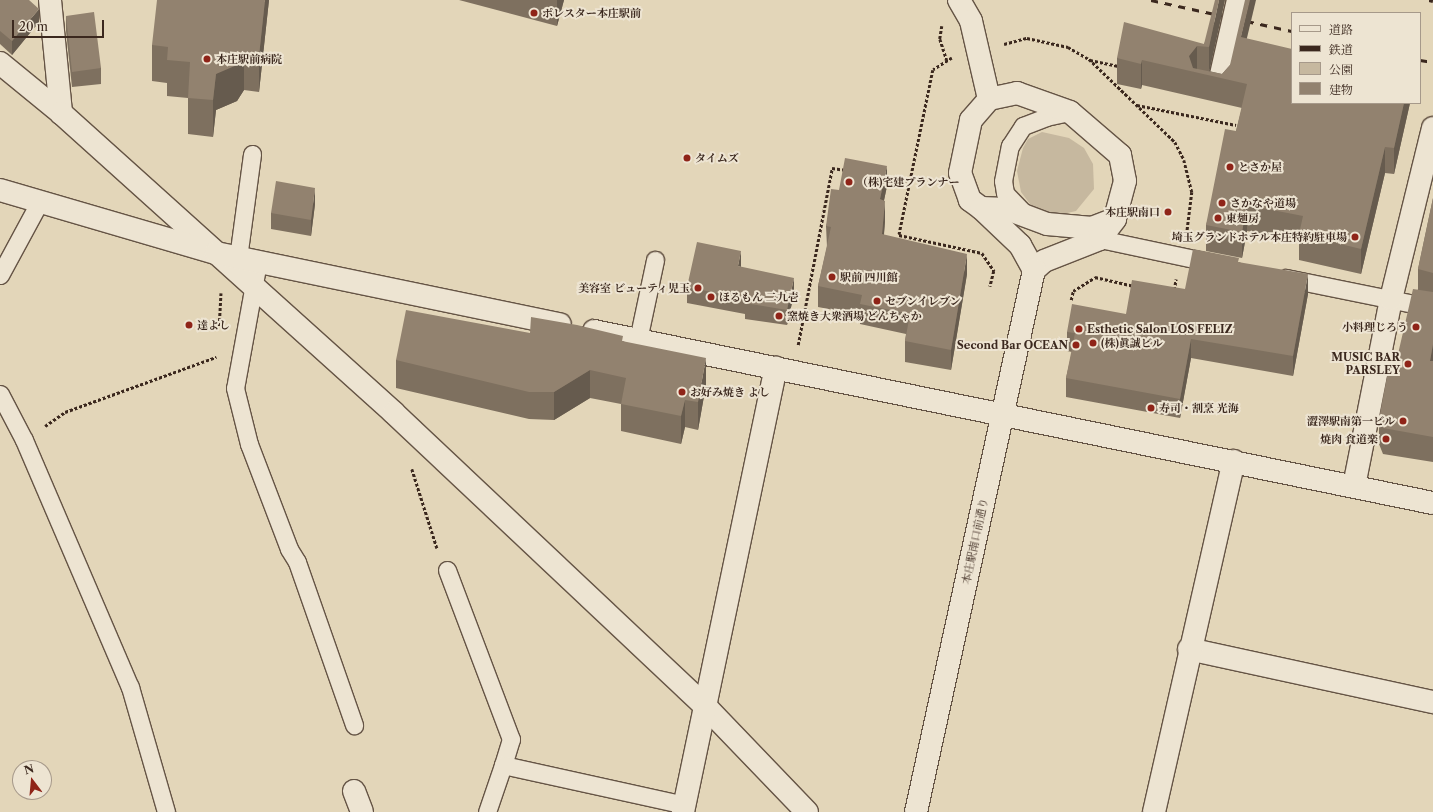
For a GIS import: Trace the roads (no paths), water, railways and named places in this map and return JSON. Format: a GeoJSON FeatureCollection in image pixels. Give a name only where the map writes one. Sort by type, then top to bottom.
{"type":"FeatureCollection","features":[{"type":"Feature","properties":{"kind":"street"},"geometry":{"type":"LineString","coordinates":[[50,0],[61,113]]}},
{"type":"Feature","properties":{"kind":"street"},"geometry":{"type":"LineString","coordinates":[[959,0],[971,21],[989,99]]}},
{"type":"Feature","properties":{"kind":"street"},"geometry":{"type":"LineString","coordinates":[[1201,84],[1218,88],[1238,0]]}},
{"type":"Feature","properties":{"kind":"street"},"geometry":{"type":"LineString","coordinates":[[0,63],[61,113],[254,286],[707,708],[807,812]]}},
{"type":"Feature","properties":{"kind":"street"},"geometry":{"type":"LineString","coordinates":[[1017,93],[1070,112],[1120,155],[1125,181],[1115,219],[1100,239],[1044,261],[1034,270],[1020,245],[981,208],[970,200],[960,173],[971,120],[989,99],[1017,93]]}},
{"type":"Feature","properties":{"kind":"street"},"geometry":{"type":"LineString","coordinates":[[1354,486],[1391,299],[1433,128]]}},
{"type":"Feature","properties":{"kind":"street"},"geometry":{"type":"LineString","coordinates":[[0,190],[216,253],[1002,415],[1234,461],[1433,504]]}},
{"type":"Feature","properties":{"kind":"street"},"geometry":{"type":"LineString","coordinates":[[981,208],[1006,209],[1032,220],[1092,228],[1115,219]]}},
{"type":"Feature","properties":{"kind":"street","name":"本庄駅南口前通り"},"geometry":{"type":"LineString","coordinates":[[916,812],[1034,270]]}},
{"type":"Feature","properties":{"kind":"street"},"geometry":{"type":"LineString","coordinates":[[684,808],[707,708],[776,368]]}},
{"type":"Feature","properties":{"kind":"street"},"geometry":{"type":"LineString","coordinates":[[1154,812],[1189,649],[1234,461]]}},
{"type":"Feature","properties":{"kind":"street"},"geometry":{"type":"LineString","coordinates":[[1189,649],[1433,702]]}},
{"type":"Feature","properties":{"kind":"street"},"geometry":{"type":"LineString","coordinates":[[354,791],[362,812]]}},
{"type":"Feature","properties":{"kind":"lane"},"geometry":{"type":"LineString","coordinates":[[1032,220],[1005,193],[1003,181],[1010,146],[1023,126],[1046,117],[1070,112]]}},
{"type":"Feature","properties":{"kind":"lane"},"geometry":{"type":"LineString","coordinates":[[252,154],[248,260],[254,286],[235,388],[249,444],[288,549],[297,562],[354,725]]}},
{"type":"Feature","properties":{"kind":"lane"},"geometry":{"type":"LineString","coordinates":[[0,275],[40,201]]}},
{"type":"Feature","properties":{"kind":"lane"},"geometry":{"type":"LineString","coordinates":[[1100,239],[1228,266]]}},
{"type":"Feature","properties":{"kind":"lane"},"geometry":{"type":"LineString","coordinates":[[638,340],[655,260]]}},
{"type":"Feature","properties":{"kind":"lane"},"geometry":{"type":"LineString","coordinates":[[1267,274],[1433,308]]}},
{"type":"Feature","properties":{"kind":"lane"},"geometry":{"type":"LineString","coordinates":[[0,394],[24,440],[130,687],[166,812]]}},
{"type":"Feature","properties":{"kind":"lane"},"geometry":{"type":"LineString","coordinates":[[447,570],[511,739],[487,812]]}},
{"type":"Feature","properties":{"kind":"lane"},"geometry":{"type":"LineString","coordinates":[[503,765],[684,808]]}},
{"type":"Feature","properties":{"kind":"railway"},"geometry":{"type":"LineString","coordinates":[[1151,0],[1291,31]]}},
{"type":"Feature","properties":{"kind":"railway"},"geometry":{"type":"LineString","coordinates":[[1429,0],[1433,1]]}},
{"type":"Feature","properties":{"kind":"railway"},"geometry":{"type":"LineString","coordinates":[[1421,60],[1433,62]]}},
{"type":"Feature","properties":{"kind":"place","name":"ポレスター本庄駅前"},"geometry":{"type":"Point","coordinates":[534,13]}},
{"type":"Feature","properties":{"kind":"place","name":"本庄駅前病院"},"geometry":{"type":"Point","coordinates":[207,59]}},
{"type":"Feature","properties":{"kind":"place","name":"タイムズ"},"geometry":{"type":"Point","coordinates":[687,158]}},
{"type":"Feature","properties":{"kind":"place","name":"とさか屋"},"geometry":{"type":"Point","coordinates":[1230,167]}},
{"type":"Feature","properties":{"kind":"place","name":"（株)宅建プランナー"},"geometry":{"type":"Point","coordinates":[849,182]}},
{"type":"Feature","properties":{"kind":"place","name":"さかなや道場"},"geometry":{"type":"Point","coordinates":[1222,203]}},
{"type":"Feature","properties":{"kind":"place","name":"本庄駅南口"},"geometry":{"type":"Point","coordinates":[1168,212]}},
{"type":"Feature","properties":{"kind":"place","name":"東麺房"},"geometry":{"type":"Point","coordinates":[1218,218]}},
{"type":"Feature","properties":{"kind":"place","name":"埼玉グランドホテル本庄特約駐車場"},"geometry":{"type":"Point","coordinates":[1355,237]}},
{"type":"Feature","properties":{"kind":"place","name":"駅前 四川館"},"geometry":{"type":"Point","coordinates":[832,277]}},
{"type":"Feature","properties":{"kind":"place","name":"美容室 ビューティ児玉"},"geometry":{"type":"Point","coordinates":[698,288]}},
{"type":"Feature","properties":{"kind":"place","name":"ほるもん 二九壱"},"geometry":{"type":"Point","coordinates":[711,297]}},
{"type":"Feature","properties":{"kind":"place","name":"セブンイレブン"},"geometry":{"type":"Point","coordinates":[877,301]}},
{"type":"Feature","properties":{"kind":"place","name":"窯焼き大衆酒場 どんちゃか"},"geometry":{"type":"Point","coordinates":[779,316]}},
{"type":"Feature","properties":{"kind":"place","name":"達よし"},"geometry":{"type":"Point","coordinates":[189,325]}},
{"type":"Feature","properties":{"kind":"place","name":"小料理じろう"},"geometry":{"type":"Point","coordinates":[1416,327]}},
{"type":"Feature","properties":{"kind":"place","name":"Esthetic Salon LOS FELIZ"},"geometry":{"type":"Point","coordinates":[1079,329]}},
{"type":"Feature","properties":{"kind":"place","name":"(株)眞誠ビル"},"geometry":{"type":"Point","coordinates":[1093,343]}},
{"type":"Feature","properties":{"kind":"place","name":"Second Bar OCEAN"},"geometry":{"type":"Point","coordinates":[1076,345]}},
{"type":"Feature","properties":{"kind":"place","name":"MUSIC BAR PARSLEY"},"geometry":{"type":"Point","coordinates":[1408,364]}},
{"type":"Feature","properties":{"kind":"place","name":"お好み焼き よし"},"geometry":{"type":"Point","coordinates":[682,392]}},
{"type":"Feature","properties":{"kind":"place","name":"寿司・割烹 光海"},"geometry":{"type":"Point","coordinates":[1151,408]}},
{"type":"Feature","properties":{"kind":"place","name":"澀澤駅南第一ビル"},"geometry":{"type":"Point","coordinates":[1403,421]}},
{"type":"Feature","properties":{"kind":"place","name":"焼肉 食道楽"},"geometry":{"type":"Point","coordinates":[1386,439]}}]}
